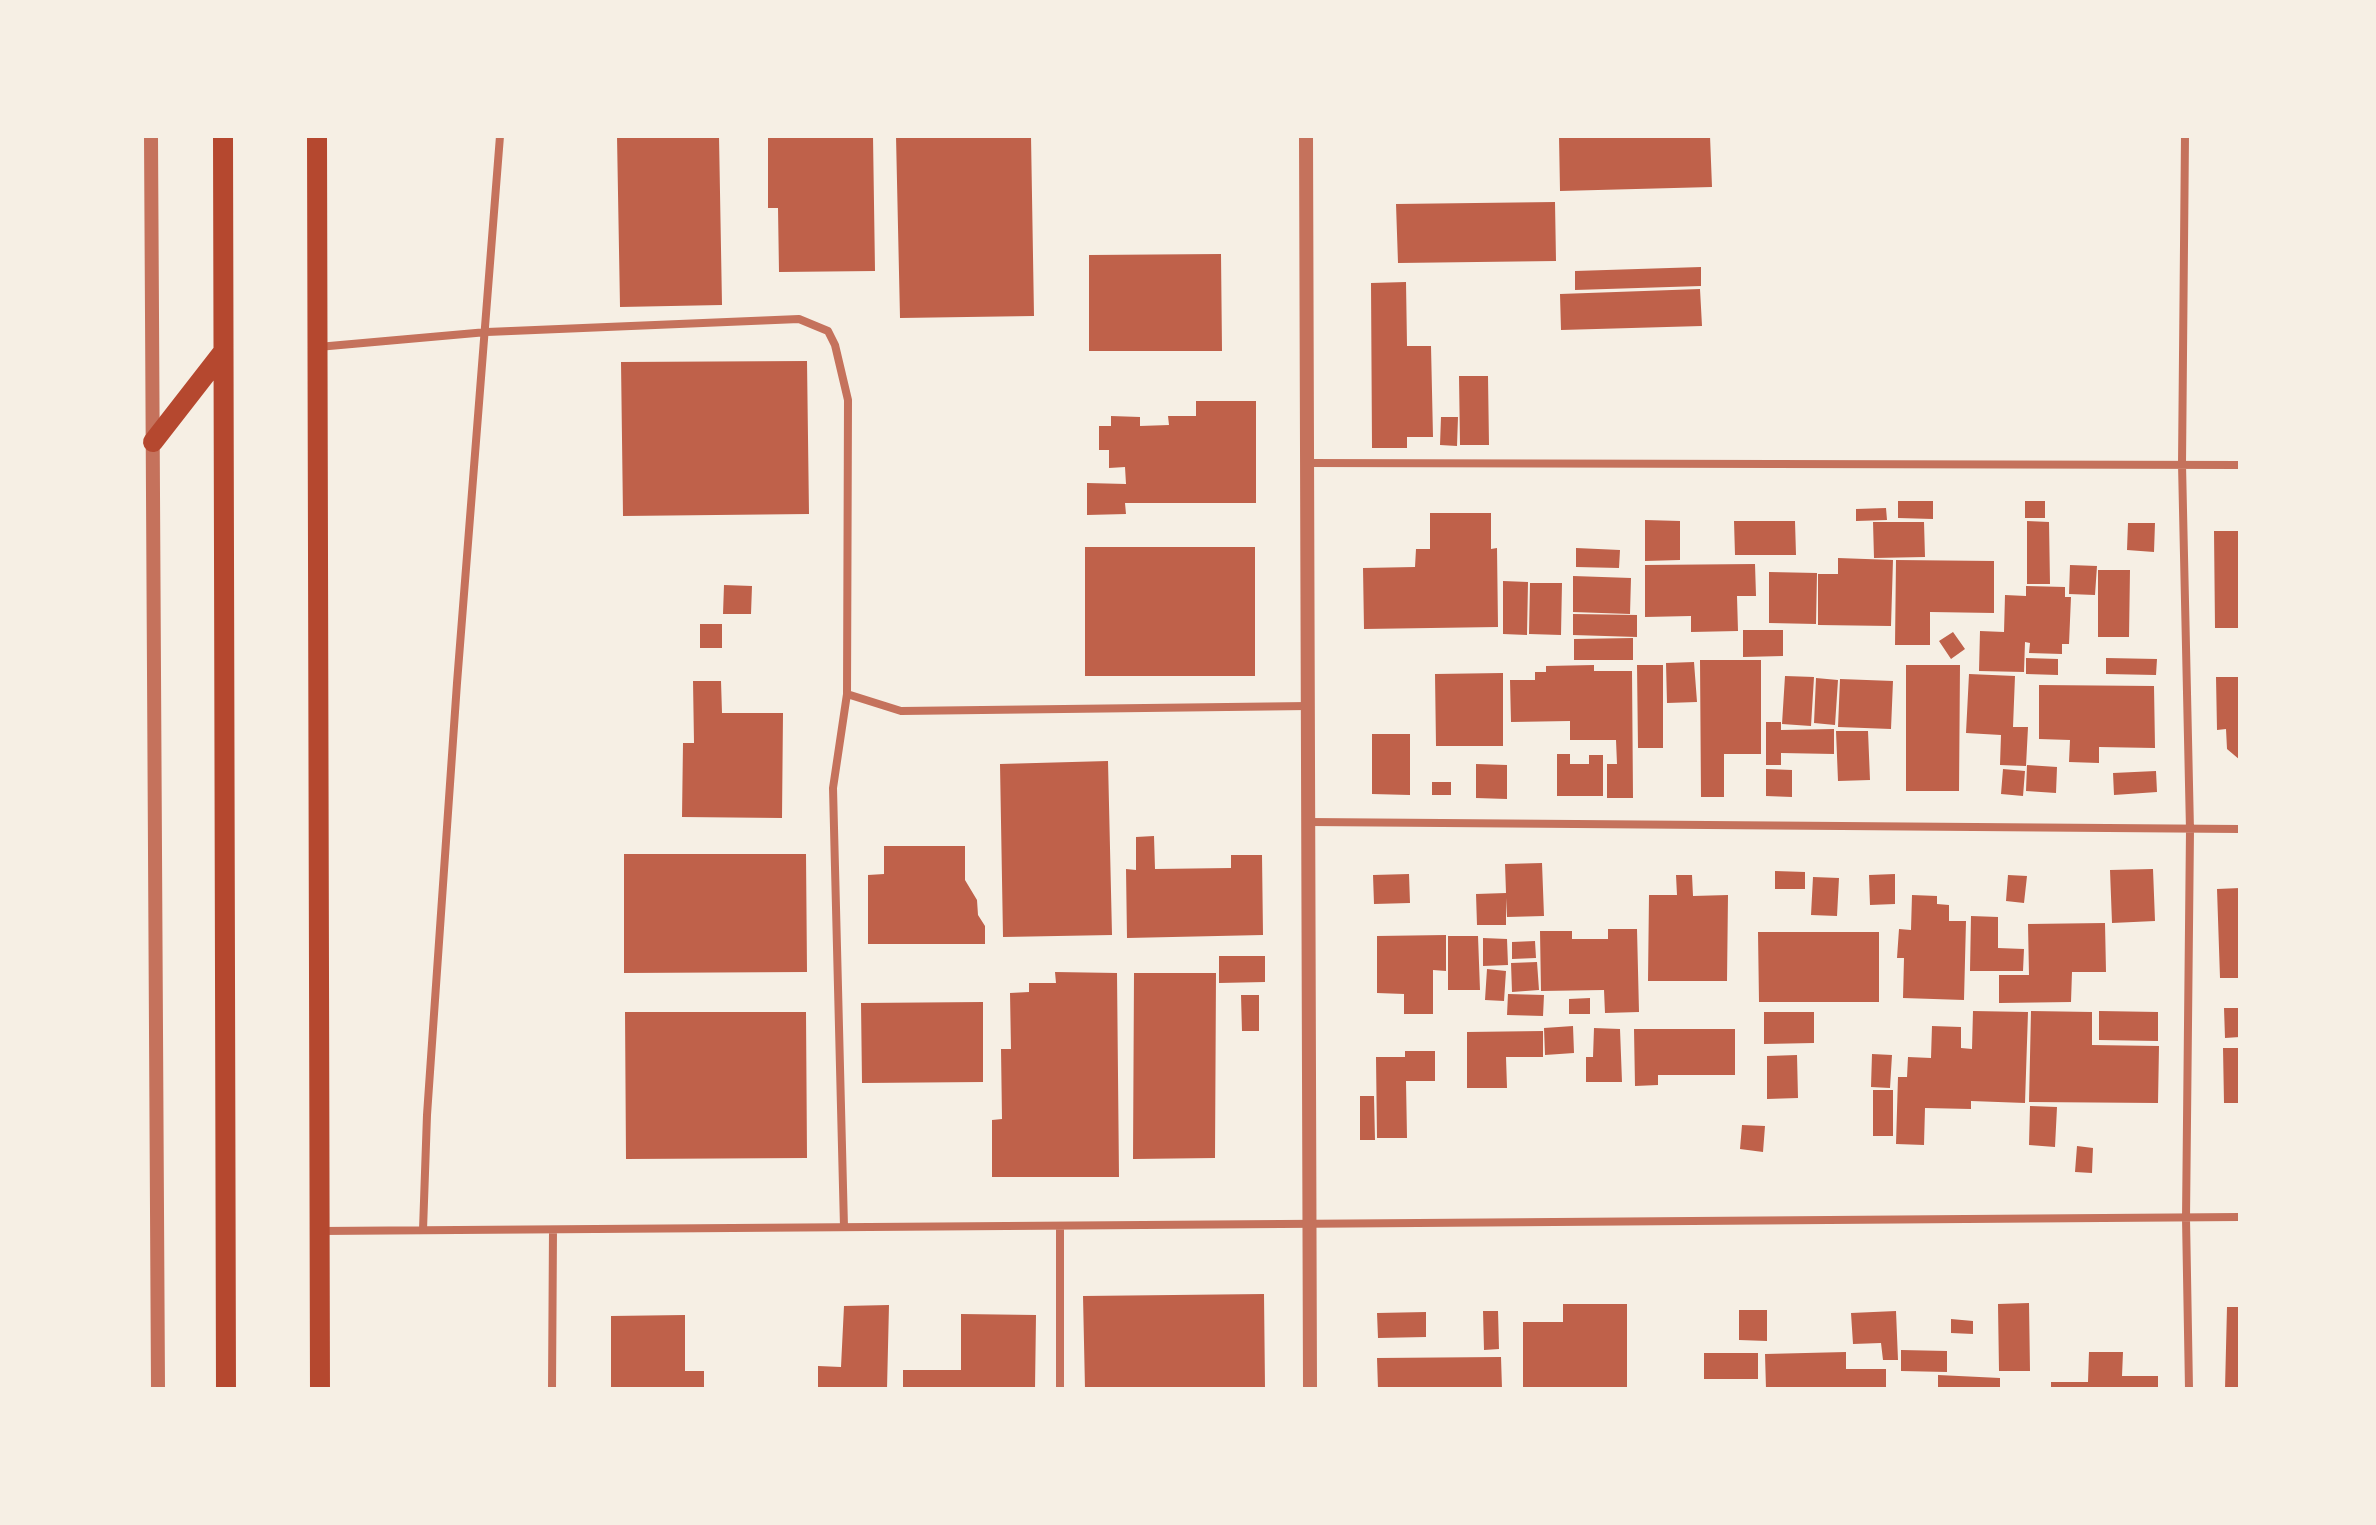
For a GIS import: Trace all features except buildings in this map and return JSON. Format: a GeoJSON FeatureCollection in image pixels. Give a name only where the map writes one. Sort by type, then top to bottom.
{"type":"FeatureCollection","features":[{"type":"Feature","properties":{"kind":"main road"},"geometry":{"type":"LineString","coordinates":[[223,136],[226,1389]]}},
{"type":"Feature","properties":{"kind":"main road"},"geometry":{"type":"LineString","coordinates":[[317,136],[320,1389]]}},
{"type":"Feature","properties":{"kind":"main road"},"geometry":{"type":"LineString","coordinates":[[153,442],[223,352]]}},
{"type":"Feature","properties":{"kind":"street"},"geometry":{"type":"LineString","coordinates":[[151,136],[158,1389]]}},
{"type":"Feature","properties":{"kind":"street"},"geometry":{"type":"LineString","coordinates":[[423,1230],[427,1115],[454,729],[500,136]]}},
{"type":"Feature","properties":{"kind":"street"},"geometry":{"type":"LineString","coordinates":[[1306,136],[1310,1389]]}},
{"type":"Feature","properties":{"kind":"street"},"geometry":{"type":"LineString","coordinates":[[2185,136],[2182,464],[2190,830],[2186,1218],[2189,1389]]}},
{"type":"Feature","properties":{"kind":"street"},"geometry":{"type":"LineString","coordinates":[[318,347],[487,332],[799,319],[828,331],[835,345],[848,400],[847,694],[833,788],[844,1227]]}},
{"type":"Feature","properties":{"kind":"street"},"geometry":{"type":"LineString","coordinates":[[1307,463],[2240,465]]}},
{"type":"Feature","properties":{"kind":"street"},"geometry":{"type":"LineString","coordinates":[[847,694],[901,711],[1308,706]]}},
{"type":"Feature","properties":{"kind":"street"},"geometry":{"type":"LineString","coordinates":[[1309,822],[2240,829]]}},
{"type":"Feature","properties":{"kind":"street"},"geometry":{"type":"LineString","coordinates":[[320,1231],[2240,1217]]}},
{"type":"Feature","properties":{"kind":"street"},"geometry":{"type":"LineString","coordinates":[[1060,1226],[1060,1389]]}},
{"type":"Feature","properties":{"kind":"street"},"geometry":{"type":"LineString","coordinates":[[552,1389],[553,1230]]}}]}
